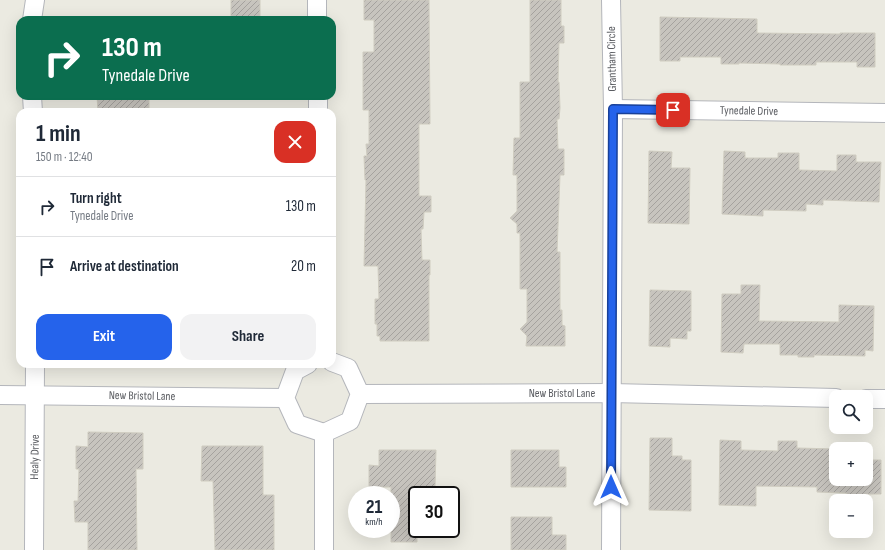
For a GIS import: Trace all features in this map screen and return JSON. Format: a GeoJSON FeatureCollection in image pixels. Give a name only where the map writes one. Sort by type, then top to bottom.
{"type":"FeatureCollection","features":[{"type":"Feature","properties":{"kind":"street"},"geometry":{"type":"LineString","coordinates":[[33,16],[35,0]]}},
{"type":"Feature","properties":{"kind":"street"},"geometry":{"type":"LineString","coordinates":[[317,0],[317,16]]}},
{"type":"Feature","properties":{"kind":"street","name":"Grantham Circle"},"geometry":{"type":"LineString","coordinates":[[611,0],[613,109],[611,393],[612,550]]}},
{"type":"Feature","properties":{"kind":"street","name":"Tynedale Drive"},"geometry":{"type":"LineString","coordinates":[[613,109],[885,113]]}},
{"type":"Feature","properties":{"kind":"street"},"geometry":{"type":"LineString","coordinates":[[300,368],[294,371],[285,398],[297,424],[324,434],[350,421],[360,394],[348,368],[336,364]]}},
{"type":"Feature","properties":{"kind":"street","name":"Healy Drive"},"geometry":{"type":"LineString","coordinates":[[34,550],[35,368]]}},
{"type":"Feature","properties":{"kind":"street","name":"New Bristol Lane"},"geometry":{"type":"LineString","coordinates":[[360,394],[611,393],[829,398]]}},
{"type":"Feature","properties":{"kind":"street","name":"New Bristol Lane"},"geometry":{"type":"LineString","coordinates":[[0,395],[285,398]]}},
{"type":"Feature","properties":{"kind":"street"},"geometry":{"type":"LineString","coordinates":[[873,399],[885,399]]}},
{"type":"Feature","properties":{"kind":"street"},"geometry":{"type":"LineString","coordinates":[[324,434],[324,550]]}},
{"type":"Feature","properties":{"kind":"building"},"geometry":{"type":"Polygon","coordinates":[[[231,0],[260,0],[260,16],[231,16],[231,0]]]}},
{"type":"Feature","properties":{"kind":"building"},"geometry":{"type":"Polygon","coordinates":[[[364,0],[429,0],[430,124],[419,124],[419,196],[431,196],[431,212],[424,212],[423,229],[421,229],[422,260],[430,260],[429,341],[380,341],[380,336],[377,336],[377,324],[375,324],[375,299],[379,299],[378,266],[364,266],[366,180],[364,156],[367,156],[366,144],[369,144],[369,110],[363,110],[363,52],[374,52],[374,20],[364,20],[364,0]]]}},
{"type":"Feature","properties":{"kind":"building"},"geometry":{"type":"Polygon","coordinates":[[[530,0],[561,0],[561,26],[564,26],[564,43],[559,43],[558,82],[560,108],[559,119],[557,119],[558,149],[564,149],[564,175],[560,175],[557,252],[560,252],[560,310],[562,310],[562,325],[565,326],[565,346],[526,346],[527,336],[520,329],[527,322],[527,289],[520,289],[520,233],[517,233],[517,224],[510,218],[517,211],[517,175],[513,175],[514,138],[520,138],[520,82],[530,82],[530,0]]]}},
{"type":"Feature","properties":{"kind":"building"},"geometry":{"type":"Polygon","coordinates":[[[660,17],[757,19],[757,33],[875,33],[875,67],[857,67],[857,62],[816,62],[816,65],[721,64],[721,57],[680,57],[680,61],[660,61],[660,17]]]}},
{"type":"Feature","properties":{"kind":"building"},"geometry":{"type":"Polygon","coordinates":[[[97,100],[149,100],[149,108],[98,108],[97,100]]]}},
{"type":"Feature","properties":{"kind":"building"},"geometry":{"type":"Polygon","coordinates":[[[649,151],[672,152],[671,168],[690,168],[689,224],[648,223],[649,151]]]}},
{"type":"Feature","properties":{"kind":"building"},"geometry":{"type":"Polygon","coordinates":[[[724,151],[745,152],[745,158],[778,158],[778,153],[799,153],[799,170],[837,171],[837,155],[856,155],[856,162],[881,162],[879,202],[823,200],[823,205],[806,204],[806,211],[763,210],[763,216],[722,214],[724,151]]]}},
{"type":"Feature","properties":{"kind":"building"},"geometry":{"type":"Polygon","coordinates":[[[741,285],[760,285],[759,321],[839,322],[839,305],[874,306],[873,351],[865,350],[865,356],[814,355],[814,357],[798,357],[798,355],[780,355],[780,344],[744,344],[743,353],[721,352],[722,294],[741,294],[741,285]]]}},
{"type":"Feature","properties":{"kind":"building"},"geometry":{"type":"Polygon","coordinates":[[[650,290],[691,291],[691,331],[687,331],[687,339],[670,338],[670,347],[649,346],[650,290]]]}},
{"type":"Feature","properties":{"kind":"building"},"geometry":{"type":"Polygon","coordinates":[[[88,432],[143,433],[143,469],[136,469],[137,550],[88,550],[88,522],[75,522],[74,501],[78,501],[79,469],[76,469],[76,446],[88,447],[88,432]]]}},
{"type":"Feature","properties":{"kind":"building"},"geometry":{"type":"Polygon","coordinates":[[[650,438],[672,438],[672,456],[682,456],[682,460],[691,460],[691,511],[649,510],[650,438]]]}},
{"type":"Feature","properties":{"kind":"building"},"geometry":{"type":"Polygon","coordinates":[[[720,440],[741,441],[741,450],[778,451],[778,441],[797,441],[797,448],[829,449],[829,486],[873,486],[873,460],[881,460],[881,494],[817,492],[817,487],[756,486],[756,506],[719,505],[720,440]]]}},
{"type":"Feature","properties":{"kind":"building"},"geometry":{"type":"Polygon","coordinates":[[[202,446],[263,446],[263,495],[274,495],[274,550],[215,550],[213,481],[201,481],[202,446]]]}},
{"type":"Feature","properties":{"kind":"building"},"geometry":{"type":"Polygon","coordinates":[[[379,450],[436,450],[435,486],[408,486],[408,538],[417,538],[417,542],[391,542],[391,538],[400,538],[400,486],[369,486],[369,465],[379,466],[379,450]]]}},
{"type":"Feature","properties":{"kind":"building"},"geometry":{"type":"Polygon","coordinates":[[[511,450],[559,450],[559,467],[566,467],[566,487],[511,487],[511,450]]]}},
{"type":"Feature","properties":{"kind":"building"},"geometry":{"type":"Polygon","coordinates":[[[511,517],[552,517],[552,535],[566,535],[566,550],[511,550],[511,517]]]}},
{"type":"Feature","properties":{"kind":"route"},"geometry":{"type":"LineString","coordinates":[[611,487],[613,109],[673,110]]}}]}
